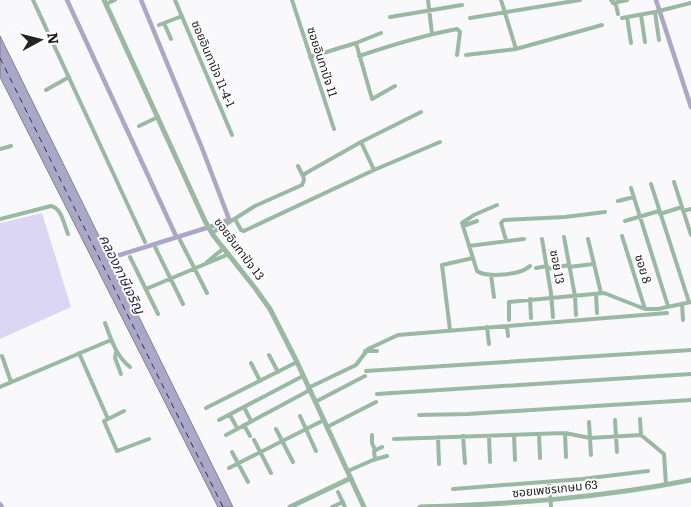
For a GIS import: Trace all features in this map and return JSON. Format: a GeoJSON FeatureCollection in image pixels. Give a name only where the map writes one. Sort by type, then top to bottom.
{"type":"FeatureCollection","features":[{"type":"Feature","properties":{"kind":"street"},"geometry":{"type":"LineString","coordinates":[[33,0],[145,242]]}},
{"type":"Feature","properties":{"kind":"street"},"geometry":{"type":"LineString","coordinates":[[105,2],[115,0]]}},
{"type":"Feature","properties":{"kind":"street","name":"ซอยอินทาปัจ 11-4-1"},"geometry":{"type":"LineString","coordinates":[[175,0],[232,135]]}},
{"type":"Feature","properties":{"kind":"street","name":"ซอยอินทาปัจ 11"},"geometry":{"type":"LineString","coordinates":[[292,0],[334,129]]}},
{"type":"Feature","properties":{"kind":"street"},"geometry":{"type":"LineString","coordinates":[[428,0],[432,34]]}},
{"type":"Feature","properties":{"kind":"street"},"geometry":{"type":"LineString","coordinates":[[501,0],[516,49]]}},
{"type":"Feature","properties":{"kind":"street"},"geometry":{"type":"LineString","coordinates":[[470,18],[580,0]]}},
{"type":"Feature","properties":{"kind":"street"},"geometry":{"type":"LineString","coordinates":[[612,1],[627,0]]}},
{"type":"Feature","properties":{"kind":"street"},"geometry":{"type":"LineString","coordinates":[[612,1],[617,7],[618,14]]}},
{"type":"Feature","properties":{"kind":"street","name":"ซอยอินทาปัจ 13"},"geometry":{"type":"LineString","coordinates":[[105,2],[210,229],[263,298],[297,362],[364,507]]}},
{"type":"Feature","properties":{"kind":"street"},"geometry":{"type":"LineString","coordinates":[[631,43],[625,17],[691,3]]}},
{"type":"Feature","properties":{"kind":"street"},"geometry":{"type":"LineString","coordinates":[[390,17],[462,5]]}},
{"type":"Feature","properties":{"kind":"street"},"geometry":{"type":"LineString","coordinates":[[655,12],[659,40]]}},
{"type":"Feature","properties":{"kind":"street"},"geometry":{"type":"LineString","coordinates":[[641,15],[645,42]]}},
{"type":"Feature","properties":{"kind":"street"},"geometry":{"type":"LineString","coordinates":[[159,25],[182,16]]}},
{"type":"Feature","properties":{"kind":"street"},"geometry":{"type":"LineString","coordinates":[[164,23],[171,39]]}},
{"type":"Feature","properties":{"kind":"street"},"geometry":{"type":"LineString","coordinates":[[466,55],[516,49],[602,24]]}},
{"type":"Feature","properties":{"kind":"street"},"geometry":{"type":"LineString","coordinates":[[359,56],[432,34],[460,30],[457,55]]}},
{"type":"Feature","properties":{"kind":"street"},"geometry":{"type":"LineString","coordinates":[[310,57],[381,34]]}},
{"type":"Feature","properties":{"kind":"street"},"geometry":{"type":"LineString","coordinates":[[356,43],[372,99],[395,86]]}},
{"type":"Feature","properties":{"kind":"street"},"geometry":{"type":"LineString","coordinates":[[46,90],[69,77]]}},
{"type":"Feature","properties":{"kind":"street"},"geometry":{"type":"LineString","coordinates":[[302,176],[361,142],[421,112]]}},
{"type":"Feature","properties":{"kind":"street"},"geometry":{"type":"LineString","coordinates":[[138,126],[158,117]]}},
{"type":"Feature","properties":{"kind":"street"},"geometry":{"type":"LineString","coordinates":[[361,142],[374,170]]}},
{"type":"Feature","properties":{"kind":"street"},"geometry":{"type":"LineString","coordinates":[[235,219],[241,230],[244,231],[374,170],[440,142]]}},
{"type":"Feature","properties":{"kind":"street"},"geometry":{"type":"LineString","coordinates":[[0,149],[11,146]]}},
{"type":"Feature","properties":{"kind":"street"},"geometry":{"type":"LineString","coordinates":[[210,229],[235,219],[255,206],[302,185],[304,180],[298,166]]}},
{"type":"Feature","properties":{"kind":"street"},"geometry":{"type":"LineString","coordinates":[[674,182],[691,235]]}},
{"type":"Feature","properties":{"kind":"street"},"geometry":{"type":"LineString","coordinates":[[509,320],[508,303],[530,299],[601,293],[609,294],[645,309],[690,302],[651,184]]}},
{"type":"Feature","properties":{"kind":"street"},"geometry":{"type":"LineString","coordinates":[[631,188],[668,306]]}},
{"type":"Feature","properties":{"kind":"street"},"geometry":{"type":"LineString","coordinates":[[618,201],[634,197]]}},
{"type":"Feature","properties":{"kind":"street"},"geometry":{"type":"LineString","coordinates":[[497,205],[462,223],[477,271],[481,274],[491,275],[523,271],[530,266]]}},
{"type":"Feature","properties":{"kind":"street"},"geometry":{"type":"LineString","coordinates":[[0,219],[51,206],[59,210],[68,234]]}},
{"type":"Feature","properties":{"kind":"street"},"geometry":{"type":"LineString","coordinates":[[625,221],[660,213],[691,209]]}},
{"type":"Feature","properties":{"kind":"street"},"geometry":{"type":"LineString","coordinates":[[506,240],[502,223],[504,220],[565,217],[605,212]]}},
{"type":"Feature","properties":{"kind":"street"},"geometry":{"type":"LineString","coordinates":[[463,226],[477,221]]}},
{"type":"Feature","properties":{"kind":"street","name":"ซอย 8"},"geometry":{"type":"LineString","coordinates":[[622,236],[645,309]]}},
{"type":"Feature","properties":{"kind":"street"},"geometry":{"type":"LineString","coordinates":[[564,237],[575,296],[576,315]]}},
{"type":"Feature","properties":{"kind":"street"},"geometry":{"type":"LineString","coordinates":[[469,246],[524,239]]}},
{"type":"Feature","properties":{"kind":"street","name":"ซอย 13"},"geometry":{"type":"LineString","coordinates":[[542,239],[552,298],[553,317]]}},
{"type":"Feature","properties":{"kind":"street"},"geometry":{"type":"LineString","coordinates":[[588,239],[601,293]]}},
{"type":"Feature","properties":{"kind":"street"},"geometry":{"type":"LineString","coordinates":[[180,240],[206,292]]}},
{"type":"Feature","properties":{"kind":"street"},"geometry":{"type":"LineString","coordinates":[[155,248],[183,304]]}},
{"type":"Feature","properties":{"kind":"street"},"geometry":{"type":"LineString","coordinates":[[205,263],[224,248]]}},
{"type":"Feature","properties":{"kind":"street"},"geometry":{"type":"LineString","coordinates":[[146,290],[229,254]]}},
{"type":"Feature","properties":{"kind":"street"},"geometry":{"type":"LineString","coordinates":[[130,257],[158,314]]}},
{"type":"Feature","properties":{"kind":"street"},"geometry":{"type":"LineString","coordinates":[[450,330],[442,265],[473,258]]}},
{"type":"Feature","properties":{"kind":"street"},"geometry":{"type":"LineString","coordinates":[[536,268],[593,264]]}},
{"type":"Feature","properties":{"kind":"street"},"geometry":{"type":"LineString","coordinates":[[491,275],[494,297]]}},
{"type":"Feature","properties":{"kind":"street"},"geometry":{"type":"LineString","coordinates":[[596,294],[597,313]]}},
{"type":"Feature","properties":{"kind":"street"},"geometry":{"type":"LineString","coordinates":[[530,299],[531,318]]}},
{"type":"Feature","properties":{"kind":"street"},"geometry":{"type":"LineString","coordinates":[[682,304],[683,320]]}},
{"type":"Feature","properties":{"kind":"street"},"geometry":{"type":"LineString","coordinates":[[226,435],[356,365],[366,351],[398,335],[667,313]]}},
{"type":"Feature","properties":{"kind":"street"},"geometry":{"type":"LineString","coordinates":[[105,323],[116,352],[130,367]]}},
{"type":"Feature","properties":{"kind":"street"},"geometry":{"type":"LineString","coordinates":[[507,326],[508,336]]}},
{"type":"Feature","properties":{"kind":"street"},"geometry":{"type":"LineString","coordinates":[[487,327],[489,344]]}},
{"type":"Feature","properties":{"kind":"street"},"geometry":{"type":"LineString","coordinates":[[0,386],[111,340]]}},
{"type":"Feature","properties":{"kind":"street"},"geometry":{"type":"LineString","coordinates":[[316,402],[365,374],[691,350]]}},
{"type":"Feature","properties":{"kind":"street"},"geometry":{"type":"LineString","coordinates":[[366,351],[377,351]]}},
{"type":"Feature","properties":{"kind":"street"},"geometry":{"type":"LineString","coordinates":[[116,352],[115,358],[121,374]]}},
{"type":"Feature","properties":{"kind":"street"},"geometry":{"type":"LineString","coordinates":[[79,354],[108,419]]}},
{"type":"Feature","properties":{"kind":"street"},"geometry":{"type":"LineString","coordinates":[[270,355],[278,372]]}},
{"type":"Feature","properties":{"kind":"street"},"geometry":{"type":"LineString","coordinates":[[2,356],[11,382]]}},
{"type":"Feature","properties":{"kind":"street"},"geometry":{"type":"LineString","coordinates":[[206,408],[297,362]]}},
{"type":"Feature","properties":{"kind":"street"},"geometry":{"type":"LineString","coordinates":[[251,363],[260,381]]}},
{"type":"Feature","properties":{"kind":"street"},"geometry":{"type":"LineString","coordinates":[[377,394],[691,374]]}},
{"type":"Feature","properties":{"kind":"street"},"geometry":{"type":"LineString","coordinates":[[219,420],[303,376]]}},
{"type":"Feature","properties":{"kind":"street"},"geometry":{"type":"LineString","coordinates":[[418,415],[468,414],[691,400]]}},
{"type":"Feature","properties":{"kind":"street"},"geometry":{"type":"LineString","coordinates":[[327,427],[376,402]]}},
{"type":"Feature","properties":{"kind":"street"},"geometry":{"type":"LineString","coordinates":[[244,407],[250,419]]}},
{"type":"Feature","properties":{"kind":"street"},"geometry":{"type":"LineString","coordinates":[[124,411],[104,421],[117,451],[149,439]]}},
{"type":"Feature","properties":{"kind":"street"},"geometry":{"type":"LineString","coordinates":[[230,415],[236,426]]}},
{"type":"Feature","properties":{"kind":"street"},"geometry":{"type":"LineString","coordinates":[[300,416],[316,451]]}},
{"type":"Feature","properties":{"kind":"street"},"geometry":{"type":"LineString","coordinates":[[640,419],[641,435]]}},
{"type":"Feature","properties":{"kind":"street"},"geometry":{"type":"LineString","coordinates":[[229,468],[324,420]]}},
{"type":"Feature","properties":{"kind":"street"},"geometry":{"type":"LineString","coordinates":[[615,420],[617,452]]}},
{"type":"Feature","properties":{"kind":"street"},"geometry":{"type":"LineString","coordinates":[[590,422],[591,455]]}},
{"type":"Feature","properties":{"kind":"street"},"geometry":{"type":"LineString","coordinates":[[244,425],[250,436]]}},
{"type":"Feature","properties":{"kind":"street"},"geometry":{"type":"LineString","coordinates":[[276,429],[293,462]]}},
{"type":"Feature","properties":{"kind":"street"},"geometry":{"type":"LineString","coordinates":[[394,439],[565,433],[590,438],[641,435],[663,453],[666,485]]}},
{"type":"Feature","properties":{"kind":"street"},"geometry":{"type":"LineString","coordinates":[[565,433],[566,457]]}},
{"type":"Feature","properties":{"kind":"street"},"geometry":{"type":"LineString","coordinates":[[539,434],[540,458]]}},
{"type":"Feature","properties":{"kind":"street"},"geometry":{"type":"LineString","coordinates":[[372,435],[375,459]]}},
{"type":"Feature","properties":{"kind":"street"},"geometry":{"type":"LineString","coordinates":[[514,435],[515,460]]}},
{"type":"Feature","properties":{"kind":"street"},"geometry":{"type":"LineString","coordinates":[[463,436],[464,463]]}},
{"type":"Feature","properties":{"kind":"street"},"geometry":{"type":"LineString","coordinates":[[489,436],[490,462]]}},
{"type":"Feature","properties":{"kind":"street"},"geometry":{"type":"LineString","coordinates":[[438,437],[439,464]]}},
{"type":"Feature","properties":{"kind":"street"},"geometry":{"type":"LineString","coordinates":[[254,440],[271,473]]}},
{"type":"Feature","properties":{"kind":"street"},"geometry":{"type":"LineString","coordinates":[[375,450],[382,447]]}},
{"type":"Feature","properties":{"kind":"street"},"geometry":{"type":"LineString","coordinates":[[232,452],[248,482]]}},
{"type":"Feature","properties":{"kind":"street"},"geometry":{"type":"LineString","coordinates":[[348,471],[375,459],[387,456]]}},
{"type":"Feature","properties":{"kind":"street"},"geometry":{"type":"LineString","coordinates":[[453,490],[648,472]]}},
{"type":"Feature","properties":{"kind":"street"},"geometry":{"type":"LineString","coordinates":[[290,507],[351,478]]}},
{"type":"Feature","properties":{"kind":"street","name":"ซอยเพชรเกษม 63"},"geometry":{"type":"LineString","coordinates":[[420,507],[532,505],[550,500],[610,494],[691,480]]}},
{"type":"Feature","properties":{"kind":"street"},"geometry":{"type":"LineString","coordinates":[[550,482],[551,507]]}},
{"type":"Feature","properties":{"kind":"street"},"geometry":{"type":"LineString","coordinates":[[338,492],[345,507]]}},
{"type":"Feature","properties":{"kind":"street"},"geometry":{"type":"LineString","coordinates":[[332,507],[343,502]]}},
{"type":"Feature","properties":{"kind":"shaded area"},"geometry":{"type":"Polygon","coordinates":[[[0,36],[233,507],[218,507],[0,77],[0,36]]]}},
{"type":"Feature","properties":{"kind":"shaded area"},"geometry":{"type":"Polygon","coordinates":[[[42,213],[71,307],[0,339],[0,223],[42,213]]]}},
{"type":"Feature","properties":{"kind":"waterway"},"geometry":{"type":"LineString","coordinates":[[67,0],[176,236]]}},
{"type":"Feature","properties":{"kind":"waterway","name":"คลองภาษีเจริญ"},"geometry":{"type":"LineString","coordinates":[[107,259],[219,224],[229,219],[141,0]]}},
{"type":"Feature","properties":{"kind":"waterway"},"geometry":{"type":"LineString","coordinates":[[656,0],[691,107]]}},
{"type":"Feature","properties":{"kind":"ferry route"},"geometry":{"type":"LineString","coordinates":[[0,58],[223,507]]}}]}
